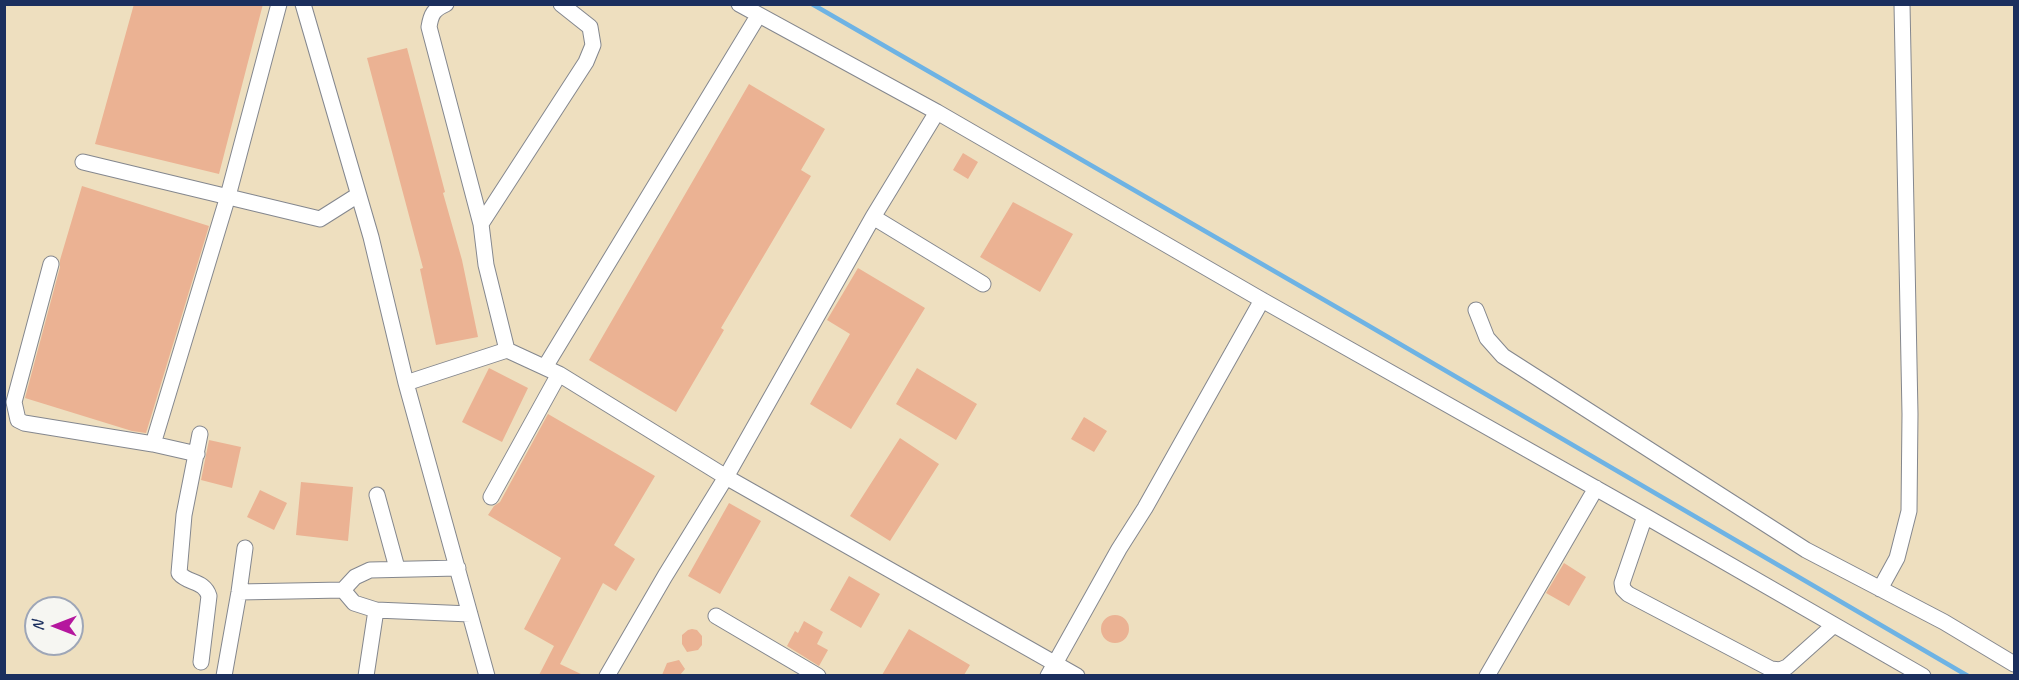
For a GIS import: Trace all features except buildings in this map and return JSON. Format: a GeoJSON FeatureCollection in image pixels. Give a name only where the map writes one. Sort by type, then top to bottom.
{"type":"FeatureCollection","features":[{"type":"Feature","properties":{"kind":"lane"},"geometry":{"type":"LineString","coordinates":[[158,445],[232,197],[279,4]]}},
{"type":"Feature","properties":{"kind":"lane"},"geometry":{"type":"LineString","coordinates":[[303,4],[371,237],[406,383],[487,675]]}},
{"type":"Feature","properties":{"kind":"lane"},"geometry":{"type":"LineString","coordinates":[[446,4],[436,9],[430,16],[429,27],[481,225],[486,265],[507,350]]}},
{"type":"Feature","properties":{"kind":"lane"},"geometry":{"type":"LineString","coordinates":[[481,225],[586,62],[593,45],[590,27],[561,4]]}},
{"type":"Feature","properties":{"kind":"lane"},"geometry":{"type":"LineString","coordinates":[[739,4],[937,112],[1262,300],[1923,675]]}},
{"type":"Feature","properties":{"kind":"lane"},"geometry":{"type":"LineString","coordinates":[[1880,589],[1897,558],[1909,511],[1910,402],[1902,4]]}},
{"type":"Feature","properties":{"kind":"lane"},"geometry":{"type":"LineString","coordinates":[[545,367],[758,16]]}},
{"type":"Feature","properties":{"kind":"lane"},"geometry":{"type":"LineString","coordinates":[[607,675],[726,477],[873,217],[937,112]]}},
{"type":"Feature","properties":{"kind":"lane"},"geometry":{"type":"LineString","coordinates":[[83,162],[320,219],[358,195]]}},
{"type":"Feature","properties":{"kind":"lane"},"geometry":{"type":"LineString","coordinates":[[873,217],[984,284]]}},
{"type":"Feature","properties":{"kind":"lane"},"geometry":{"type":"LineString","coordinates":[[51,264],[14,402],[18,420],[24,423],[158,445],[191,453]]}},
{"type":"Feature","properties":{"kind":"lane"},"geometry":{"type":"LineString","coordinates":[[1051,669],[1262,300]]}},
{"type":"Feature","properties":{"kind":"lane"},"geometry":{"type":"LineString","coordinates":[[1476,310],[1486,338],[1503,356],[1806,550],[1944,622],[2014,664]]}},
{"type":"Feature","properties":{"kind":"lane"},"geometry":{"type":"LineString","coordinates":[[406,383],[507,350],[559,375],[726,477],[1051,669],[1077,675]]}},
{"type":"Feature","properties":{"kind":"lane"},"geometry":{"type":"LineString","coordinates":[[491,497],[559,375]]}},
{"type":"Feature","properties":{"kind":"lane"},"geometry":{"type":"LineString","coordinates":[[200,434],[191,453],[179,573],[182,577],[201,584],[209,596],[201,662]]}},
{"type":"Feature","properties":{"kind":"lane"},"geometry":{"type":"LineString","coordinates":[[1487,675],[1596,488]]}},
{"type":"Feature","properties":{"kind":"lane"},"geometry":{"type":"LineString","coordinates":[[376,495],[397,568]]}},
{"type":"Feature","properties":{"kind":"lane"},"geometry":{"type":"LineString","coordinates":[[1645,516],[1622,583],[1623,589],[1628,594],[1771,669],[1780,670],[1787,667],[1834,624]]}},
{"type":"Feature","properties":{"kind":"lane"},"geometry":{"type":"LineString","coordinates":[[224,675],[245,548]]}},
{"type":"Feature","properties":{"kind":"lane"},"geometry":{"type":"LineString","coordinates":[[239,592],[343,590],[355,577],[370,570],[458,568]]}},
{"type":"Feature","properties":{"kind":"lane"},"geometry":{"type":"LineString","coordinates":[[343,590],[354,603],[376,610],[470,614]]}},
{"type":"Feature","properties":{"kind":"lane"},"geometry":{"type":"LineString","coordinates":[[366,675],[376,610]]}},
{"type":"Feature","properties":{"kind":"lane"},"geometry":{"type":"LineString","coordinates":[[716,616],[818,675]]}},
{"type":"Feature","properties":{"kind":"waterway"},"geometry":{"type":"LineString","coordinates":[[812,4],[1968,676]]}}]}
